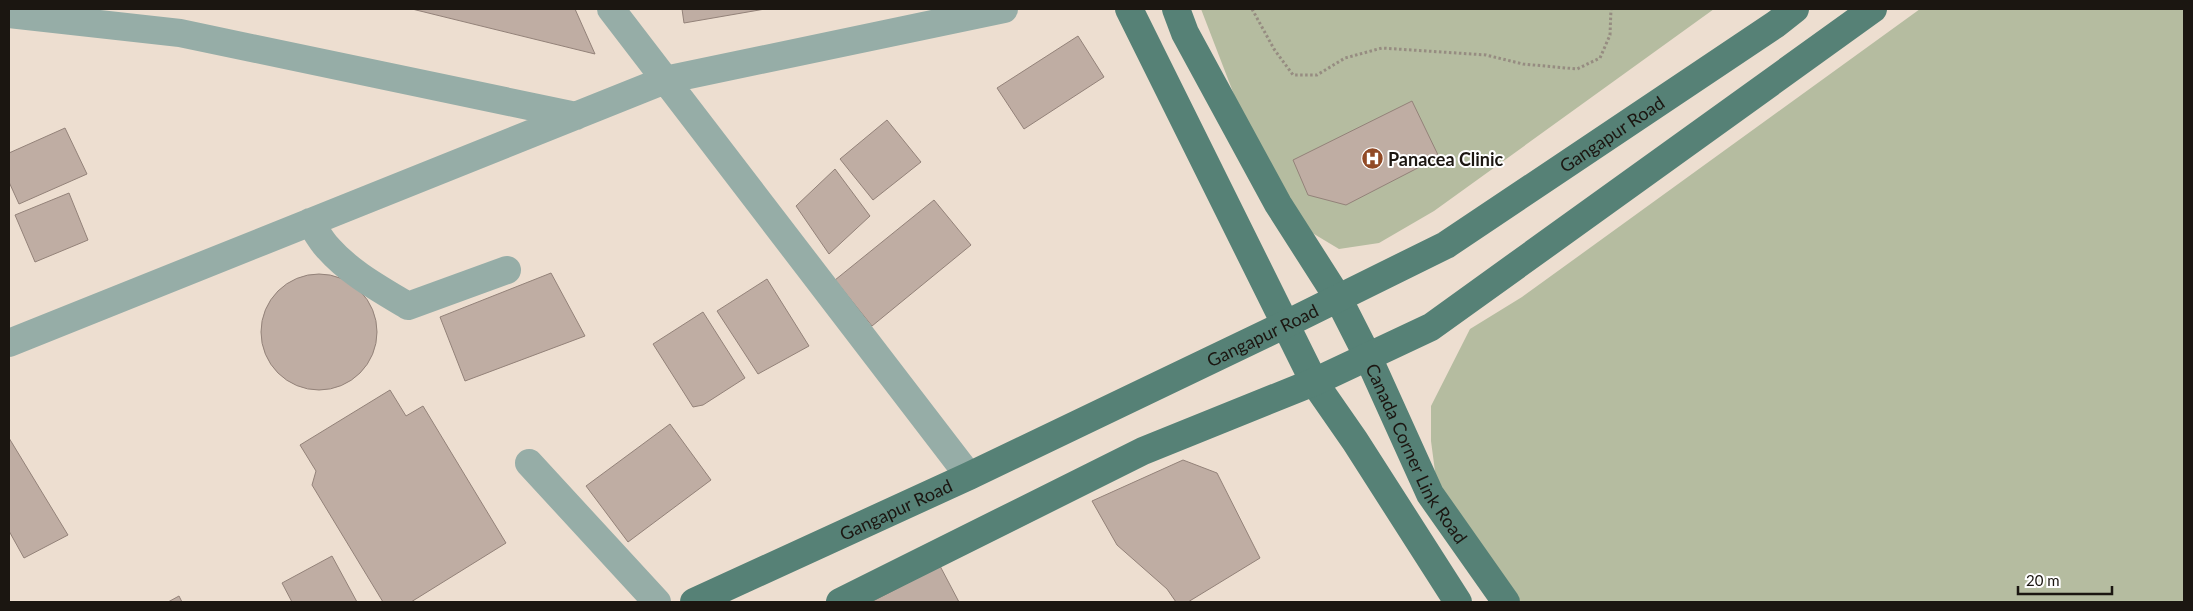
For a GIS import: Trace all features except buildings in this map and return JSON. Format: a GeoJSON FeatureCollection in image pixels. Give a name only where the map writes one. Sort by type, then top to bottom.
{"type":"FeatureCollection","features":[{"type":"Feature","properties":{"kind":"main road"},"geometry":{"type":"LineString","coordinates":[[1129,9],[1284,325],[1314,382],[1355,441],[1458,602]]}},
{"type":"Feature","properties":{"kind":"main road","name":"Canada Corner Link Road"},"geometry":{"type":"LineString","coordinates":[[1176,9],[1185,33],[1278,204],[1338,298],[1368,357],[1430,494],[1506,602]]}},
{"type":"Feature","properties":{"kind":"main road","name":"Gangapur Road"},"geometry":{"type":"LineString","coordinates":[[694,602],[969,476],[1446,245],[1768,30],[1796,9]]}},
{"type":"Feature","properties":{"kind":"main road"},"geometry":{"type":"LineString","coordinates":[[840,602],[1143,450],[1314,382],[1431,327],[1873,9]]}},
{"type":"Feature","properties":{"kind":"street"},"geometry":{"type":"LineString","coordinates":[[611,9],[969,476]]}},
{"type":"Feature","properties":{"kind":"street"},"geometry":{"type":"LineString","coordinates":[[9,343],[665,80],[1004,9]]}},
{"type":"Feature","properties":{"kind":"street"},"geometry":{"type":"LineString","coordinates":[[9,14],[180,33],[576,116]]}},
{"type":"Feature","properties":{"kind":"street"},"geometry":{"type":"LineString","coordinates":[[310,222],[327,248],[348,267],[369,283],[408,306],[507,270]]}},
{"type":"Feature","properties":{"kind":"street"},"geometry":{"type":"LineString","coordinates":[[530,463],[657,602]]}},
{"type":"Feature","properties":{"kind":"path"},"geometry":{"type":"LineString","coordinates":[[1252,9],[1274,48],[1293,75],[1317,75],[1345,58],[1382,48],[1486,55],[1523,64],[1577,69],[1600,58],[1610,35],[1611,9]]}},
{"type":"Feature","properties":{"kind":"green space"},"geometry":{"type":"Polygon","coordinates":[[[1201,9],[1714,9],[1434,211],[1379,243],[1339,249],[1299,225],[1275,201],[1201,9]]]}},
{"type":"Feature","properties":{"kind":"green space"},"geometry":{"type":"Polygon","coordinates":[[[1920,9],[2184,9],[2184,602],[1512,602],[1436,479],[1431,441],[1431,406],[1470,329],[1522,297],[1920,9]]]}},
{"type":"Feature","properties":{"kind":"place","name":"Panacea Clinic"},"geometry":{"type":"Point","coordinates":[1372,159]}}]}
